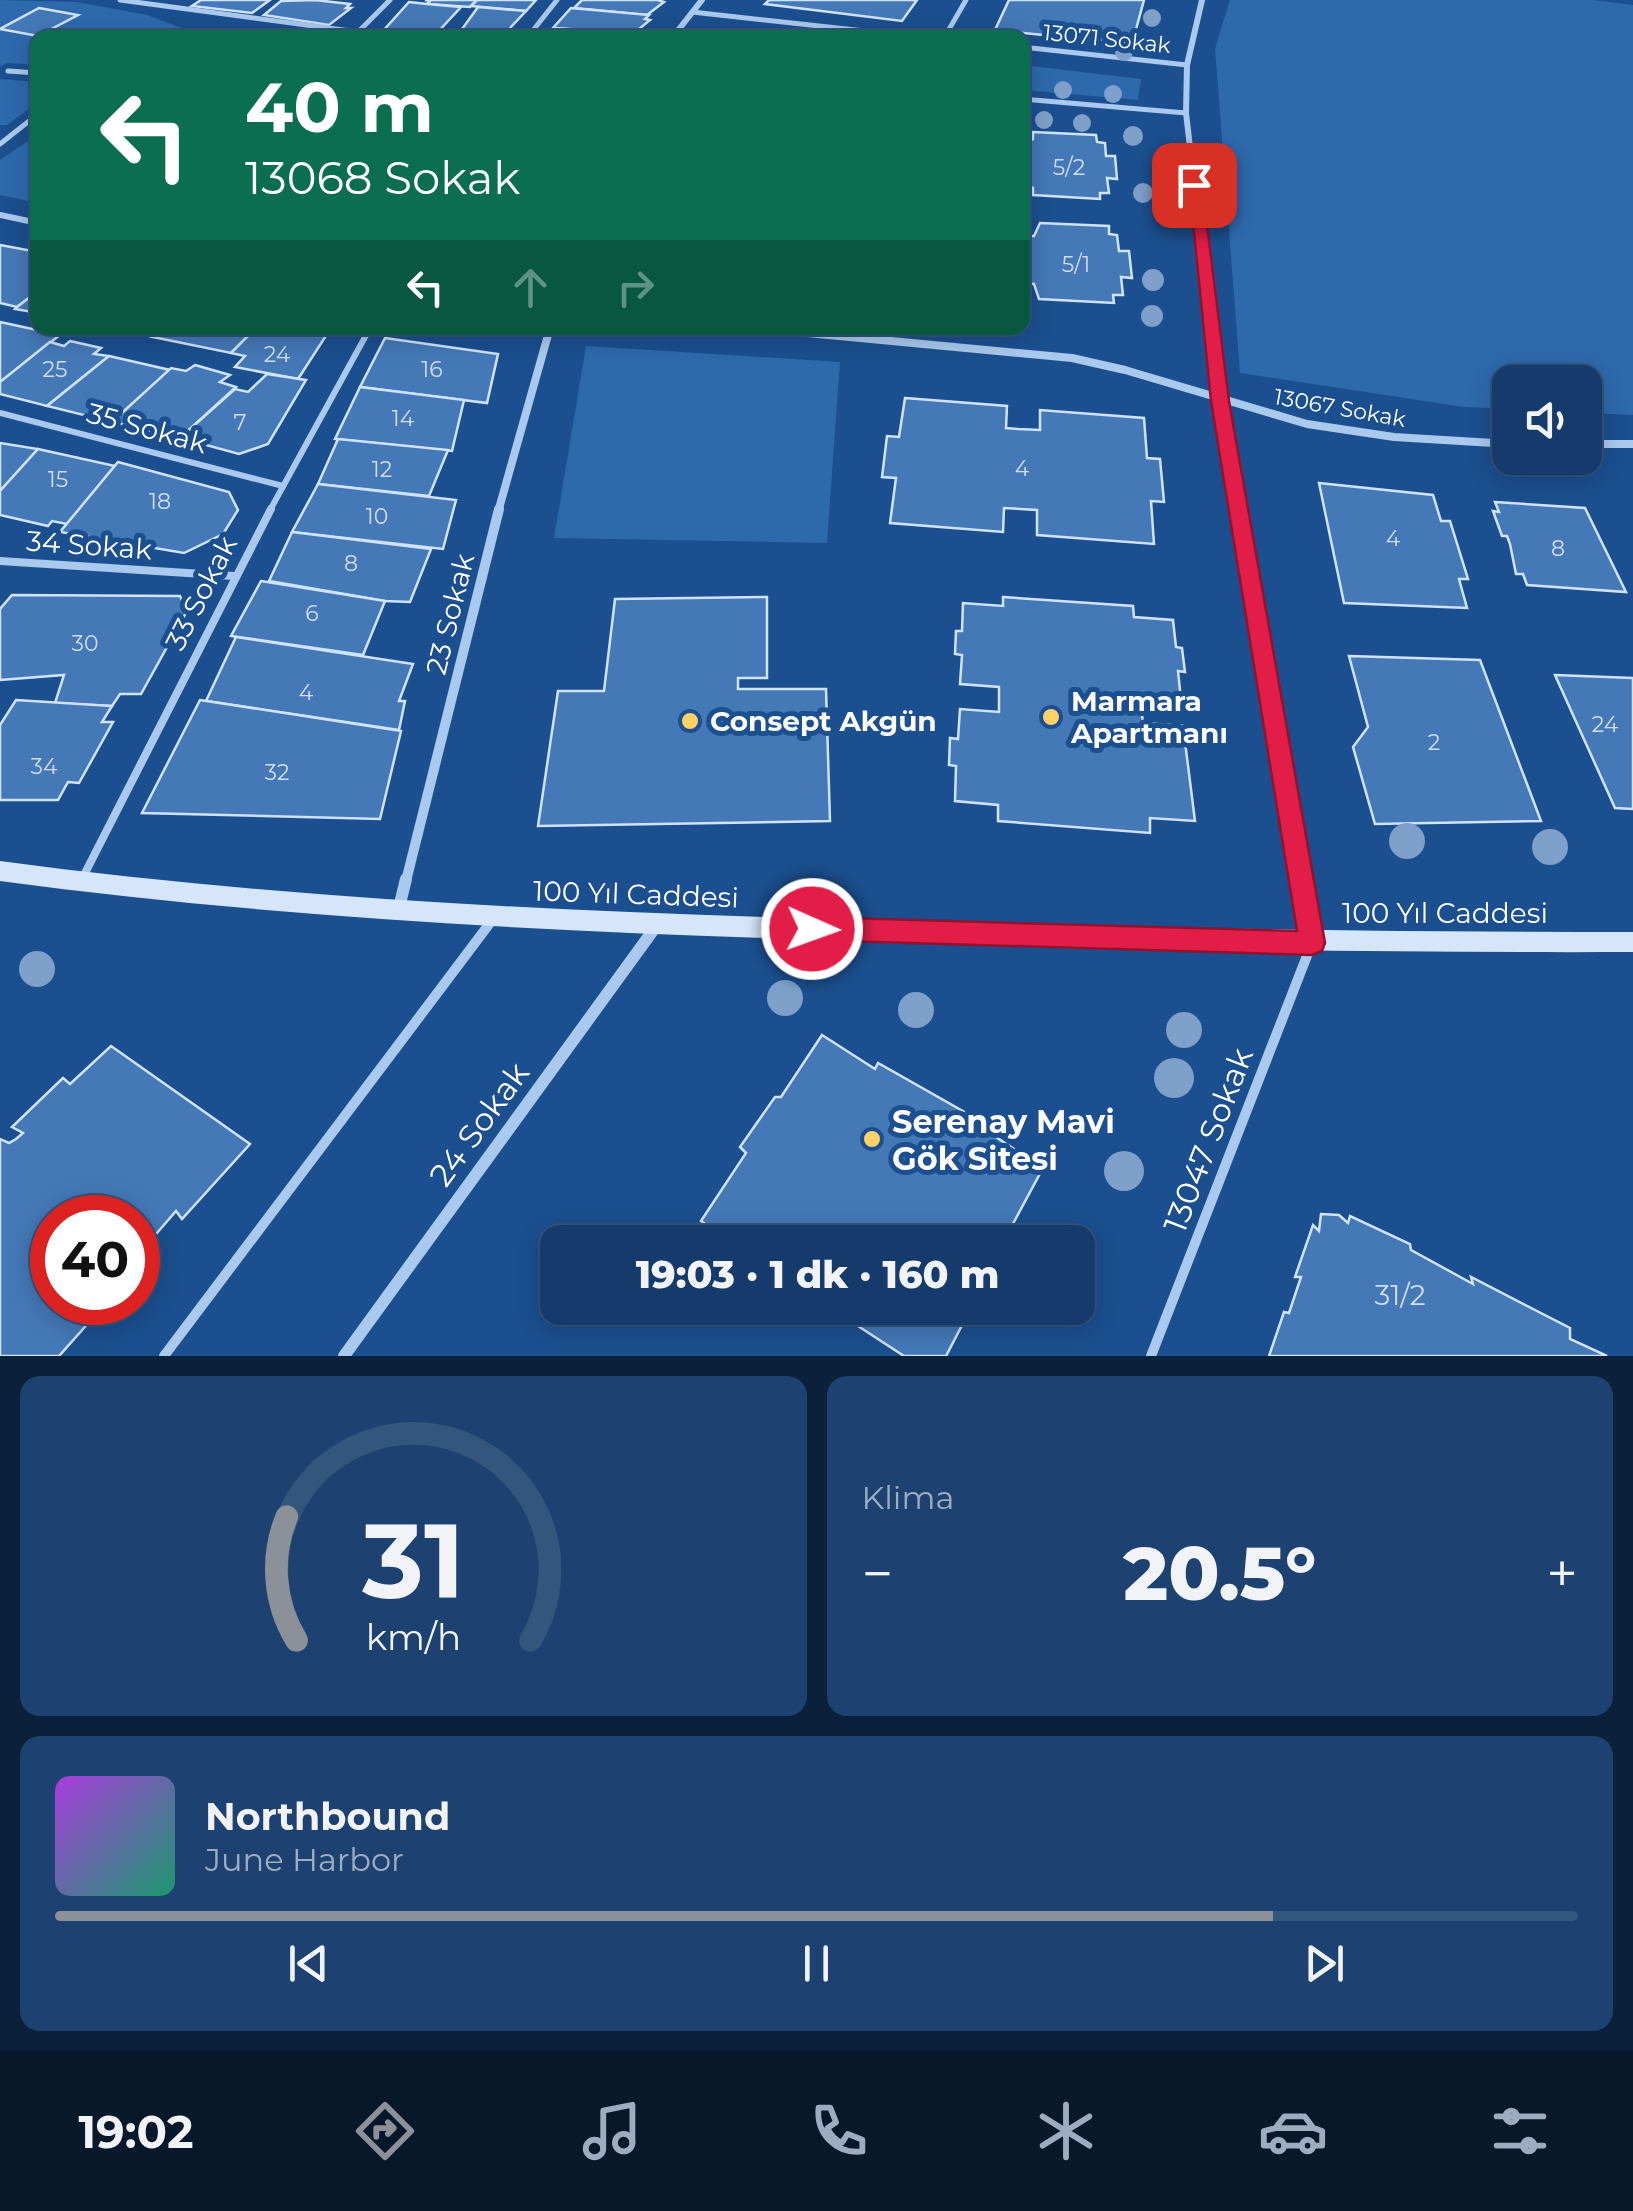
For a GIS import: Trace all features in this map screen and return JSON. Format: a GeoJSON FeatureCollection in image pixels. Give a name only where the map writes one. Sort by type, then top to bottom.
{"type":"FeatureCollection","features":[{"type":"Feature","properties":{"kind":"street"},"geometry":{"type":"LineString","coordinates":[[678,30],[702,0]]}},
{"type":"Feature","properties":{"kind":"street"},"geometry":{"type":"LineString","coordinates":[[1202,0],[1187,65],[1186,112],[1220,401],[1312,943]]}},
{"type":"Feature","properties":{"kind":"street"},"geometry":{"type":"LineString","coordinates":[[0,215],[30,221]]}},
{"type":"Feature","properties":{"kind":"street","name":"23 Sokak"},"geometry":{"type":"LineString","coordinates":[[398,912],[501,501],[548,335]]}},
{"type":"Feature","properties":{"kind":"street","name":"13067 Sokak"},"geometry":{"type":"LineString","coordinates":[[827,335],[1114,364],[1280,418],[1360,433],[1492,444]]}},
{"type":"Feature","properties":{"kind":"street"},"geometry":{"type":"LineString","coordinates":[[1602,444],[1633,444]]}},
{"type":"Feature","properties":{"kind":"street","name":"100 Yıl Caddesi"},"geometry":{"type":"LineString","coordinates":[[0,871],[80,883],[493,920],[1312,943],[1633,942]]}},
{"type":"Feature","properties":{"kind":"street","name":"24 Sokak"},"geometry":{"type":"LineString","coordinates":[[344,1356],[658,924]]}},
{"type":"Feature","properties":{"kind":"lane"},"geometry":{"type":"LineString","coordinates":[[120,0],[342,30]]}},
{"type":"Feature","properties":{"kind":"lane"},"geometry":{"type":"LineString","coordinates":[[173,9],[184,0]]}},
{"type":"Feature","properties":{"kind":"lane"},"geometry":{"type":"LineString","coordinates":[[360,30],[390,0]]}},
{"type":"Feature","properties":{"kind":"lane"},"geometry":{"type":"LineString","coordinates":[[533,30],[557,0]]}},
{"type":"Feature","properties":{"kind":"lane"},"geometry":{"type":"LineString","coordinates":[[949,30],[966,0]]}},
{"type":"Feature","properties":{"kind":"lane"},"geometry":{"type":"LineString","coordinates":[[692,12],[856,30]]}},
{"type":"Feature","properties":{"kind":"lane","name":"13071 Sokak"},"geometry":{"type":"LineString","coordinates":[[1030,49],[1187,65]]}},
{"type":"Feature","properties":{"kind":"lane"},"geometry":{"type":"LineString","coordinates":[[8,71],[30,72]]}},
{"type":"Feature","properties":{"kind":"lane"},"geometry":{"type":"LineString","coordinates":[[1030,100],[1186,112]]}},
{"type":"Feature","properties":{"kind":"lane"},"geometry":{"type":"LineString","coordinates":[[0,144],[30,120]]}},
{"type":"Feature","properties":{"kind":"lane","name":"33 Sokak"},"geometry":{"type":"LineString","coordinates":[[80,883],[234,576],[366,335]]}},
{"type":"Feature","properties":{"kind":"lane","name":"35 Sokak"},"geometry":{"type":"LineString","coordinates":[[0,413],[283,486]]}},
{"type":"Feature","properties":{"kind":"lane","name":"34 Sokak"},"geometry":{"type":"LineString","coordinates":[[0,561],[234,576]]}},
{"type":"Feature","properties":{"kind":"lane"},"geometry":{"type":"LineString","coordinates":[[164,1356],[493,920]]}},
{"type":"Feature","properties":{"kind":"lane","name":"13047 Sokak"},"geometry":{"type":"LineString","coordinates":[[1151,1356],[1312,943]]}},
{"type":"Feature","properties":{"kind":"shaded area"},"geometry":{"type":"Polygon","coordinates":[[[0,0],[77,2],[147,15],[187,30],[30,30],[30,65],[0,66],[0,0]]]}},
{"type":"Feature","properties":{"kind":"shaded area"},"geometry":{"type":"Polygon","coordinates":[[[1230,0],[1593,0],[1633,5],[1633,415],[1602,414],[1602,365],[1492,365],[1492,408],[1240,373],[1215,48],[1230,0]]]}},
{"type":"Feature","properties":{"kind":"shaded area"},"geometry":{"type":"Polygon","coordinates":[[[1030,66],[1141,79],[1138,100],[1030,91],[1030,66]]]}},
{"type":"Feature","properties":{"kind":"shaded area"},"geometry":{"type":"Polygon","coordinates":[[[0,79],[30,81],[30,108],[7,125],[0,125],[0,79]]]}},
{"type":"Feature","properties":{"kind":"shaded area"},"geometry":{"type":"Polygon","coordinates":[[[30,140],[30,201],[0,195],[0,160],[30,140]]]}},
{"type":"Feature","properties":{"kind":"shaded area"},"geometry":{"type":"Polygon","coordinates":[[[586,346],[840,362],[827,543],[554,538],[586,346]]]}},
{"type":"Feature","properties":{"kind":"building"},"geometry":{"type":"Polygon","coordinates":[[[201,0],[270,0],[252,13],[192,6],[201,0]]]}},
{"type":"Feature","properties":{"kind":"building"},"geometry":{"type":"Polygon","coordinates":[[[425,0],[477,0],[470,7],[427,4],[430,1],[425,0]]]}},
{"type":"Feature","properties":{"kind":"building"},"geometry":{"type":"Polygon","coordinates":[[[477,0],[536,0],[526,11],[471,6],[477,0]]]}},
{"type":"Feature","properties":{"kind":"building"},"geometry":{"type":"Polygon","coordinates":[[[582,0],[664,2],[647,15],[574,8],[582,0]]]}},
{"type":"Feature","properties":{"kind":"building"},"geometry":{"type":"Polygon","coordinates":[[[769,0],[917,0],[902,21],[765,4],[769,0]]]}},
{"type":"Feature","properties":{"kind":"building"},"geometry":{"type":"Polygon","coordinates":[[[1009,0],[1144,0],[1132,44],[1030,34],[1030,30],[995,30],[1009,0]]]}},
{"type":"Feature","properties":{"kind":"building"},"geometry":{"type":"Polygon","coordinates":[[[281,1],[350,4],[346,8],[351,8],[329,25],[264,15],[281,1]]]}},
{"type":"Feature","properties":{"kind":"building"},"geometry":{"type":"Polygon","coordinates":[[[409,2],[461,7],[440,30],[384,30],[409,2]]]}},
{"type":"Feature","properties":{"kind":"building"},"geometry":{"type":"Polygon","coordinates":[[[478,7],[526,11],[510,30],[461,30],[478,7]]]}},
{"type":"Feature","properties":{"kind":"building"},"geometry":{"type":"Polygon","coordinates":[[[39,8],[78,15],[49,30],[30,30],[30,35],[0,29],[39,8]]]}},
{"type":"Feature","properties":{"kind":"building"},"geometry":{"type":"Polygon","coordinates":[[[571,8],[649,15],[645,19],[650,20],[638,30],[553,28],[571,8]]]}},
{"type":"Feature","properties":{"kind":"building"},"geometry":{"type":"Polygon","coordinates":[[[1033,132],[1096,135],[1097,142],[1105,143],[1106,156],[1115,156],[1117,179],[1107,178],[1109,193],[1100,193],[1100,199],[1033,195],[1033,132]]]}},
{"type":"Feature","properties":{"kind":"building"},"geometry":{"type":"Polygon","coordinates":[[[1040,223],[1109,226],[1109,234],[1117,235],[1119,251],[1129,251],[1132,278],[1121,277],[1123,295],[1113,295],[1114,303],[1039,299],[1034,284],[1030,284],[1030,236],[1034,236],[1040,223]]]}},
{"type":"Feature","properties":{"kind":"building"},"geometry":{"type":"Polygon","coordinates":[[[0,245],[30,251],[30,297],[17,307],[0,303],[0,245]]]}},
{"type":"Feature","properties":{"kind":"building"},"geometry":{"type":"Polygon","coordinates":[[[30,297],[30,312],[17,307],[30,297]]]}},
{"type":"Feature","properties":{"kind":"building"},"geometry":{"type":"Polygon","coordinates":[[[0,322],[30,328],[30,335],[60,335],[0,382],[0,322]]]}},
{"type":"Feature","properties":{"kind":"building"},"geometry":{"type":"Polygon","coordinates":[[[156,335],[249,335],[231,353],[153,337],[156,335]]]}},
{"type":"Feature","properties":{"kind":"building"},"geometry":{"type":"Polygon","coordinates":[[[249,335],[326,335],[298,379],[235,367],[245,356],[231,353],[249,335]]]}},
{"type":"Feature","properties":{"kind":"building"},"geometry":{"type":"Polygon","coordinates":[[[385,338],[498,354],[487,403],[360,387],[385,338]]]}},
{"type":"Feature","properties":{"kind":"building"},"geometry":{"type":"Polygon","coordinates":[[[70,341],[101,348],[94,354],[109,356],[47,406],[0,394],[0,382],[50,342],[64,346],[70,341]]]}},
{"type":"Feature","properties":{"kind":"building"},"geometry":{"type":"Polygon","coordinates":[[[109,356],[170,370],[112,422],[47,406],[109,356]]]}},
{"type":"Feature","properties":{"kind":"building"},"geometry":{"type":"Polygon","coordinates":[[[195,365],[230,375],[220,382],[236,387],[180,438],[112,422],[171,368],[186,371],[195,365]]]}},
{"type":"Feature","properties":{"kind":"building"},"geometry":{"type":"Polygon","coordinates":[[[267,374],[306,380],[268,444],[239,454],[180,438],[235,389],[248,392],[267,374]]]}},
{"type":"Feature","properties":{"kind":"building"},"geometry":{"type":"Polygon","coordinates":[[[360,387],[464,400],[452,451],[335,439],[360,387]]]}},
{"type":"Feature","properties":{"kind":"building"},"geometry":{"type":"Polygon","coordinates":[[[905,398],[1007,406],[1006,428],[1040,430],[1040,410],[1144,418],[1147,458],[1160,459],[1164,502],[1151,501],[1154,544],[1037,535],[1037,510],[1004,508],[1003,532],[890,523],[896,478],[882,477],[887,436],[899,437],[905,398]]]}},
{"type":"Feature","properties":{"kind":"building"},"geometry":{"type":"Polygon","coordinates":[[[338,439],[448,450],[429,496],[318,484],[338,439]]]}},
{"type":"Feature","properties":{"kind":"building"},"geometry":{"type":"Polygon","coordinates":[[[0,443],[38,449],[0,491],[0,443]]]}},
{"type":"Feature","properties":{"kind":"building"},"geometry":{"type":"Polygon","coordinates":[[[38,449],[115,466],[67,524],[52,521],[48,526],[0,515],[0,491],[38,449]]]}},
{"type":"Feature","properties":{"kind":"building"},"geometry":{"type":"Polygon","coordinates":[[[118,462],[229,492],[238,510],[223,534],[184,553],[60,532],[118,462]]]}},
{"type":"Feature","properties":{"kind":"building"},"geometry":{"type":"Polygon","coordinates":[[[1319,483],[1433,495],[1441,521],[1450,521],[1468,579],[1459,579],[1467,608],[1344,603],[1319,483]]]}},
{"type":"Feature","properties":{"kind":"building"},"geometry":{"type":"Polygon","coordinates":[[[318,484],[456,500],[443,549],[292,532],[318,484]]]}},
{"type":"Feature","properties":{"kind":"building"},"geometry":{"type":"Polygon","coordinates":[[[1495,502],[1585,508],[1626,592],[1527,585],[1523,574],[1516,574],[1510,544],[1507,536],[1502,536],[1493,511],[1499,512],[1495,502]]]}},
{"type":"Feature","properties":{"kind":"building"},"geometry":{"type":"Polygon","coordinates":[[[292,532],[431,549],[410,602],[385,601],[269,581],[292,532]]]}},
{"type":"Feature","properties":{"kind":"building"},"geometry":{"type":"Polygon","coordinates":[[[261,581],[385,601],[363,655],[231,636],[261,581]]]}},
{"type":"Feature","properties":{"kind":"building"},"geometry":{"type":"Polygon","coordinates":[[[12,595],[180,596],[187,611],[141,694],[120,694],[112,706],[55,703],[64,675],[0,680],[0,609],[12,595]]]}},
{"type":"Feature","properties":{"kind":"building","name":"Consept Akgün"},"geometry":{"type":"Polygon","coordinates":[[[767,597],[767,678],[738,678],[738,689],[826,689],[830,821],[538,826],[558,691],[604,691],[615,599],[767,597]]]}},
{"type":"Feature","properties":{"kind":"building","name":"Marmara Apartmanı"},"geometry":{"type":"Polygon","coordinates":[[[1003,597],[1133,606],[1134,617],[1173,620],[1176,647],[1182,648],[1185,672],[1178,671],[1181,700],[1140,697],[1143,723],[1183,726],[1195,821],[1150,818],[1150,833],[998,821],[998,805],[955,801],[956,766],[949,765],[950,738],[958,739],[960,709],[999,712],[999,687],[960,684],[962,655],[955,654],[956,631],[962,631],[963,603],[1003,606],[1003,597]]]}},
{"type":"Feature","properties":{"kind":"building"},"geometry":{"type":"Polygon","coordinates":[[[236,637],[413,664],[399,701],[405,701],[399,730],[206,701],[236,637]]]}},
{"type":"Feature","properties":{"kind":"building"},"geometry":{"type":"Polygon","coordinates":[[[1349,656],[1480,660],[1541,821],[1375,824],[1353,747],[1368,727],[1349,656]]]}},
{"type":"Feature","properties":{"kind":"building"},"geometry":{"type":"Polygon","coordinates":[[[1555,675],[1633,678],[1633,809],[1615,808],[1555,675]]]}},
{"type":"Feature","properties":{"kind":"building"},"geometry":{"type":"Polygon","coordinates":[[[16,700],[112,706],[102,722],[113,722],[79,783],[68,782],[58,800],[0,800],[0,725],[16,700]]]}},
{"type":"Feature","properties":{"kind":"building"},"geometry":{"type":"Polygon","coordinates":[[[200,700],[401,731],[380,819],[142,813],[200,700]]]}},
{"type":"Feature","properties":{"kind":"building","name":"Serenay Mavi Gök Sitesi"},"geometry":{"type":"Polygon","coordinates":[[[822,1035],[875,1069],[878,1063],[991,1127],[987,1131],[1043,1168],[1012,1225],[707,1225],[701,1221],[746,1153],[740,1147],[775,1097],[781,1097],[822,1035]]]}},
{"type":"Feature","properties":{"kind":"building"},"geometry":{"type":"Polygon","coordinates":[[[111,1046],[250,1144],[182,1219],[176,1211],[160,1230],[160,1195],[30,1195],[30,1325],[87,1325],[59,1356],[0,1356],[0,1139],[9,1143],[16,1139],[23,1133],[12,1127],[63,1078],[70,1084],[111,1046]]]}},
{"type":"Feature","properties":{"kind":"building"},"geometry":{"type":"Polygon","coordinates":[[[1321,1214],[1339,1215],[1348,1223],[1350,1216],[1410,1244],[1411,1250],[1473,1284],[1471,1277],[1570,1328],[1570,1339],[1607,1356],[1269,1356],[1284,1312],[1289,1313],[1301,1277],[1295,1277],[1313,1225],[1319,1231],[1321,1214]]]}},
{"type":"Feature","properties":{"kind":"building"},"geometry":{"type":"Polygon","coordinates":[[[857,1325],[962,1325],[946,1356],[904,1356],[857,1325]]]}},
{"type":"Feature","properties":{"kind":"place","name":"Marmara Apartmanı"},"geometry":{"type":"Point","coordinates":[1051,717]}},
{"type":"Feature","properties":{"kind":"place","name":"Consept Akgün"},"geometry":{"type":"Point","coordinates":[690,721]}},
{"type":"Feature","properties":{"kind":"place","name":"Serenay Mavi Gök Sitesi"},"geometry":{"type":"Point","coordinates":[872,1139]}},
{"type":"Feature","properties":{"kind":"route"},"geometry":{"type":"LineString","coordinates":[[812,929],[1312,943],[1220,401],[1194,185]]}}]}
